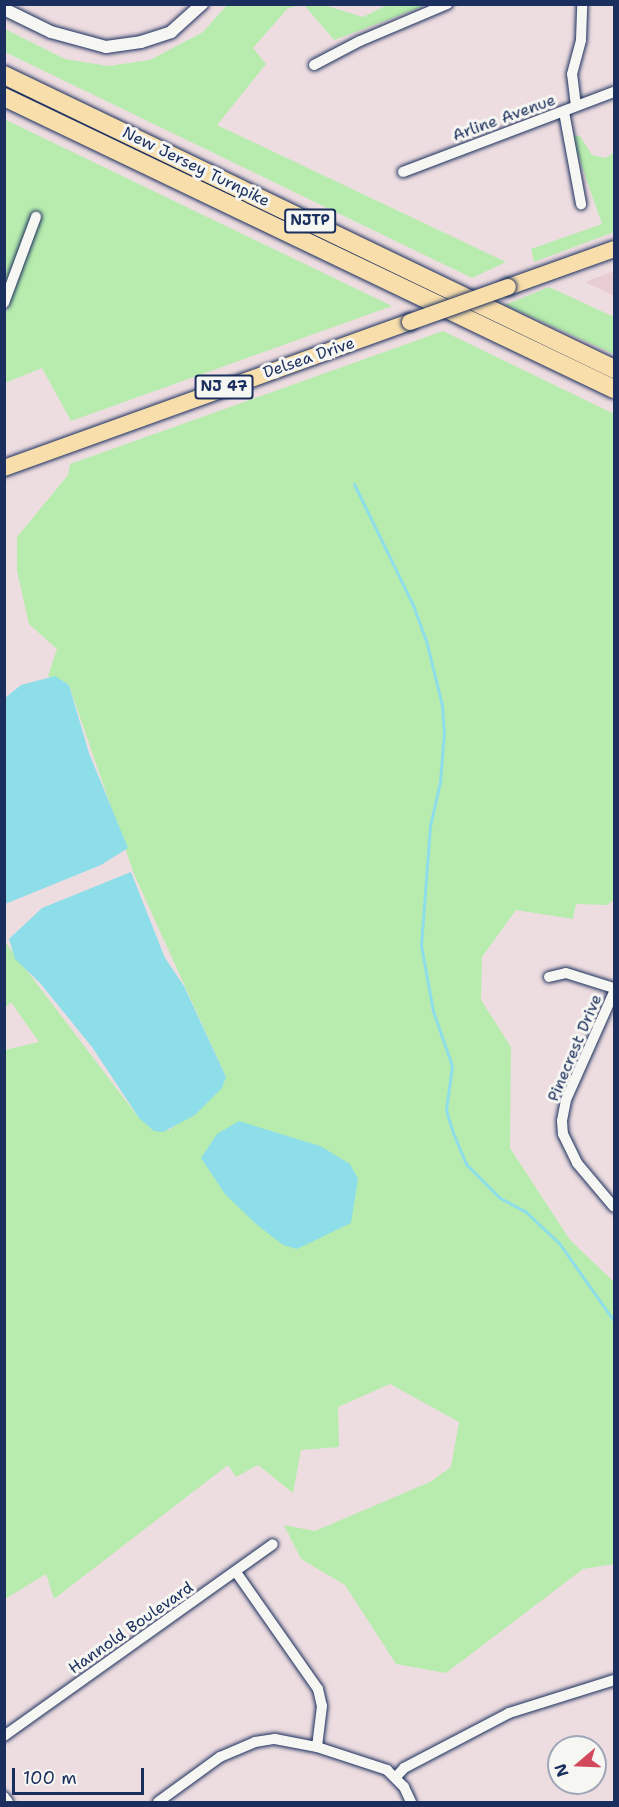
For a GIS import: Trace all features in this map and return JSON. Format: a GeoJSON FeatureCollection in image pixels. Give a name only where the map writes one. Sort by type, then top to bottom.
{"type":"FeatureCollection","features":[{"type":"Feature","properties":{"kind":"highway","name":"New Jersey Turnpike"},"geometry":{"type":"LineString","coordinates":[[4,75],[615,369]]}},
{"type":"Feature","properties":{"kind":"highway","name":"New Jersey Turnpike"},"geometry":{"type":"LineString","coordinates":[[4,97],[615,389]]}},
{"type":"Feature","properties":{"kind":"main road","name":"Delsea Drive"},"geometry":{"type":"LineString","coordinates":[[4,468],[615,249]]}},
{"type":"Feature","properties":{"kind":"street"},"geometry":{"type":"LineString","coordinates":[[4,9],[51,32],[106,47],[141,42],[171,32],[202,4]]}},
{"type":"Feature","properties":{"kind":"street"},"geometry":{"type":"LineString","coordinates":[[314,65],[352,44],[447,4]]}},
{"type":"Feature","properties":{"kind":"street"},"geometry":{"type":"LineString","coordinates":[[576,106],[572,74],[581,40],[582,4]]}},
{"type":"Feature","properties":{"kind":"street","name":"Arline Avenue"},"geometry":{"type":"LineString","coordinates":[[403,172],[615,92]]}},
{"type":"Feature","properties":{"kind":"street"},"geometry":{"type":"LineString","coordinates":[[564,112],[581,204]]}},
{"type":"Feature","properties":{"kind":"street"},"geometry":{"type":"LineString","coordinates":[[4,303],[36,217]]}},
{"type":"Feature","properties":{"kind":"street"},"geometry":{"type":"LineString","coordinates":[[549,977],[567,973],[615,990]]}},
{"type":"Feature","properties":{"kind":"street","name":"Pinecrest Drive"},"geometry":{"type":"LineString","coordinates":[[615,990],[566,1100],[562,1121],[563,1134],[577,1163],[615,1207]]}},
{"type":"Feature","properties":{"kind":"street","name":"Hannold Boulevard"},"geometry":{"type":"LineString","coordinates":[[4,1736],[273,1544]]}},
{"type":"Feature","properties":{"kind":"street"},"geometry":{"type":"LineString","coordinates":[[236,1572],[318,1689],[322,1706],[317,1747]]}},
{"type":"Feature","properties":{"kind":"street"},"geometry":{"type":"LineString","coordinates":[[396,1777],[413,1764],[509,1713],[615,1680]]}},
{"type":"Feature","properties":{"kind":"street"},"geometry":{"type":"LineString","coordinates":[[158,1803],[220,1757],[255,1742],[275,1739],[317,1747],[387,1770],[396,1777],[411,1803]]}},
{"type":"Feature","properties":{"kind":"street"},"geometry":{"type":"LineString","coordinates":[[4,1797],[8,1803]]}},
{"type":"Feature","properties":{"kind":"shaded area"},"geometry":{"type":"Polygon","coordinates":[[[614,271],[614,296],[585,282],[614,271]]]}},
{"type":"Feature","properties":{"kind":"green space"},"geometry":{"type":"Polygon","coordinates":[[[227,5],[304,5],[288,8],[253,48],[266,64],[217,125],[506,262],[472,278],[5,52],[5,29],[65,59],[108,66],[150,60],[203,32],[227,5]]]}},
{"type":"Feature","properties":{"kind":"green space"},"geometry":{"type":"Polygon","coordinates":[[[304,5],[324,5],[363,17],[387,5],[427,5],[334,40],[304,5]]]}},
{"type":"Feature","properties":{"kind":"green space"},"geometry":{"type":"Polygon","coordinates":[[[4,119],[392,306],[71,421],[42,368],[5,383],[5,317],[11,298],[4,292],[4,119]]]}},
{"type":"Feature","properties":{"kind":"green space"},"geometry":{"type":"Polygon","coordinates":[[[571,135],[580,136],[592,155],[605,158],[614,153],[614,232],[534,262],[531,249],[602,224],[571,135]]]}},
{"type":"Feature","properties":{"kind":"green space"},"geometry":{"type":"Polygon","coordinates":[[[549,287],[614,317],[614,354],[505,305],[549,287]]]}},
{"type":"Feature","properties":{"kind":"green space"},"geometry":{"type":"Polygon","coordinates":[[[443,331],[614,414],[614,900],[607,905],[576,904],[573,919],[516,910],[482,957],[481,1000],[511,1047],[510,1148],[570,1240],[614,1282],[614,1564],[583,1569],[446,1673],[396,1664],[345,1585],[301,1559],[284,1525],[315,1531],[430,1482],[451,1467],[459,1422],[390,1384],[338,1407],[339,1447],[301,1450],[293,1493],[258,1465],[236,1477],[228,1465],[54,1599],[46,1574],[5,1599],[5,1050],[39,1042],[11,1002],[5,1008],[5,942],[139,1118],[170,1130],[226,1077],[134,874],[69,685],[48,676],[57,649],[29,624],[17,571],[17,537],[68,475],[70,464],[443,331]]]}},
{"type":"Feature","properties":{"kind":"water"},"geometry":{"type":"Polygon","coordinates":[[[55,676],[69,685],[89,753],[128,848],[101,865],[5,904],[5,698],[21,685],[55,676]]]}},
{"type":"Feature","properties":{"kind":"water"},"geometry":{"type":"Polygon","coordinates":[[[131,872],[165,958],[184,986],[226,1077],[222,1088],[195,1115],[163,1132],[154,1131],[139,1118],[92,1047],[40,983],[15,959],[9,939],[42,908],[131,872]]]}},
{"type":"Feature","properties":{"kind":"water"},"geometry":{"type":"Polygon","coordinates":[[[239,1121],[320,1146],[350,1164],[358,1179],[351,1223],[297,1249],[283,1245],[256,1224],[225,1194],[201,1158],[217,1134],[239,1121]]]}},
{"type":"Feature","properties":{"kind":"waterway"},"geometry":{"type":"LineString","coordinates":[[354,484],[413,605],[426,640],[442,705],[444,732],[440,782],[430,826],[421,945],[433,1011],[452,1066],[446,1110],[453,1133],[466,1164],[500,1198],[526,1212],[559,1243],[614,1321]]}}]}
